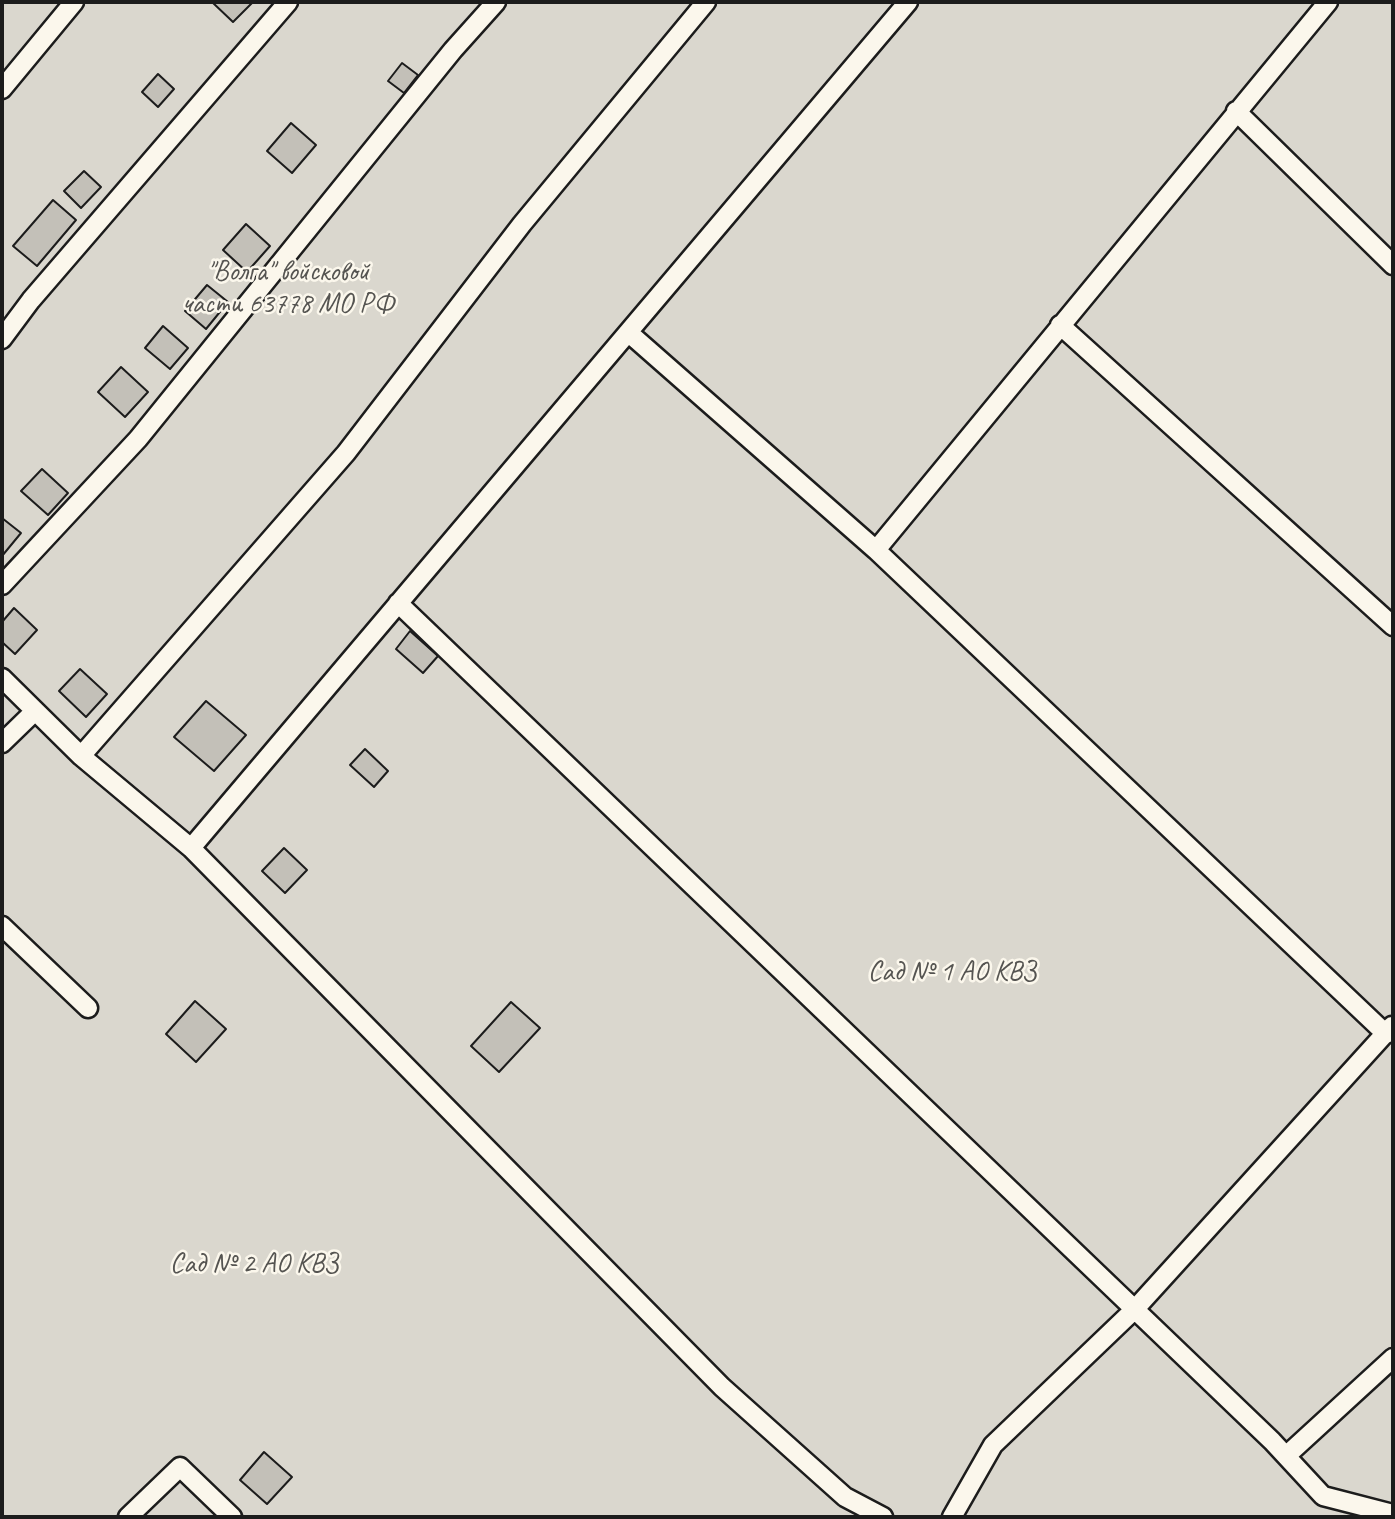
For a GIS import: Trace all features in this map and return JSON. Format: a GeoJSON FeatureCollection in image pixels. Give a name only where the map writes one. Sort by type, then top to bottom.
{"type":"FeatureCollection","features":[{"type":"Feature","properties":{"kind":"lane"},"geometry":{"type":"LineString","coordinates":[[2,89],[74,2]]}},
{"type":"Feature","properties":{"kind":"lane"},"geometry":{"type":"LineString","coordinates":[[2,339],[40,289],[288,2]]}},
{"type":"Feature","properties":{"kind":"lane"},"geometry":{"type":"LineString","coordinates":[[2,585],[138,439],[453,50],[496,2]]}},
{"type":"Feature","properties":{"kind":"lane"},"geometry":{"type":"LineString","coordinates":[[80,756],[346,453],[522,224],[706,2]]}},
{"type":"Feature","properties":{"kind":"lane"},"geometry":{"type":"LineString","coordinates":[[191,848],[908,2]]}},
{"type":"Feature","properties":{"kind":"lane"},"geometry":{"type":"LineString","coordinates":[[876,550],[1328,2]]}},
{"type":"Feature","properties":{"kind":"lane"},"geometry":{"type":"LineString","coordinates":[[1236,111],[1393,265]]}},
{"type":"Feature","properties":{"kind":"lane"},"geometry":{"type":"LineString","coordinates":[[1060,325],[1393,626]]}},
{"type":"Feature","properties":{"kind":"lane"},"geometry":{"type":"LineString","coordinates":[[629,332],[876,550],[1390,1030],[1135,1309],[993,1446],[952,1517]]}},
{"type":"Feature","properties":{"kind":"lane"},"geometry":{"type":"LineString","coordinates":[[398,603],[1135,1309],[1286,1456],[1323,1496],[1393,1514]]}},
{"type":"Feature","properties":{"kind":"lane"},"geometry":{"type":"LineString","coordinates":[[2,678],[80,756],[191,848],[722,1387],[845,1497],[883,1517]]}},
{"type":"Feature","properties":{"kind":"lane"},"geometry":{"type":"LineString","coordinates":[[2,743],[35,710]]}},
{"type":"Feature","properties":{"kind":"lane"},"geometry":{"type":"LineString","coordinates":[[2,926],[88,1008]]}},
{"type":"Feature","properties":{"kind":"lane"},"geometry":{"type":"LineString","coordinates":[[1286,1456],[1393,1358]]}},
{"type":"Feature","properties":{"kind":"lane"},"geometry":{"type":"LineString","coordinates":[[128,1517],[180,1466],[232,1517]]}},
{"type":"Feature","properties":{"kind":"green space"},"geometry":{"type":"Polygon","coordinates":[[[2,2],[1393,2],[1393,1517],[2,1517],[2,2]]]}},
{"type":"Feature","properties":{"kind":"building"},"geometry":{"type":"Polygon","coordinates":[[[212,2],[253,2],[233,22],[212,2]]]}},
{"type":"Feature","properties":{"kind":"building"},"geometry":{"type":"Polygon","coordinates":[[[402,63],[418,75],[404,93],[388,81],[402,63]]]}},
{"type":"Feature","properties":{"kind":"building"},"geometry":{"type":"Polygon","coordinates":[[[158,74],[174,89],[158,107],[142,92],[158,74]]]}},
{"type":"Feature","properties":{"kind":"building"},"geometry":{"type":"Polygon","coordinates":[[[291,123],[316,145],[292,173],[267,151],[291,123]]]}},
{"type":"Feature","properties":{"kind":"building"},"geometry":{"type":"Polygon","coordinates":[[[84,171],[101,187],[81,208],[64,191],[84,171]]]}},
{"type":"Feature","properties":{"kind":"building"},"geometry":{"type":"Polygon","coordinates":[[[53,200],[76,220],[37,266],[13,246],[53,200]]]}},
{"type":"Feature","properties":{"kind":"building"},"geometry":{"type":"Polygon","coordinates":[[[246,224],[270,246],[247,272],[223,250],[246,224]]]}},
{"type":"Feature","properties":{"kind":"building"},"geometry":{"type":"Polygon","coordinates":[[[207,285],[228,302],[206,329],[185,311],[207,285]]]}},
{"type":"Feature","properties":{"kind":"building"},"geometry":{"type":"Polygon","coordinates":[[[163,326],[188,348],[170,369],[145,348],[163,326]]]}},
{"type":"Feature","properties":{"kind":"building"},"geometry":{"type":"Polygon","coordinates":[[[121,367],[148,392],[125,417],[98,392],[121,367]]]}},
{"type":"Feature","properties":{"kind":"building"},"geometry":{"type":"Polygon","coordinates":[[[42,469],[68,493],[48,515],[21,491],[42,469]]]}},
{"type":"Feature","properties":{"kind":"building"},"geometry":{"type":"Polygon","coordinates":[[[2,518],[21,533],[2,556],[2,518]]]}},
{"type":"Feature","properties":{"kind":"building"},"geometry":{"type":"Polygon","coordinates":[[[14,608],[37,630],[15,654],[2,642],[2,622],[14,608]]]}},
{"type":"Feature","properties":{"kind":"building"},"geometry":{"type":"Polygon","coordinates":[[[410,631],[438,656],[423,673],[396,649],[410,631]]]}},
{"type":"Feature","properties":{"kind":"building"},"geometry":{"type":"Polygon","coordinates":[[[80,669],[107,694],[86,717],[59,691],[80,669]]]}},
{"type":"Feature","properties":{"kind":"building"},"geometry":{"type":"Polygon","coordinates":[[[206,701],[246,735],[214,771],[174,737],[206,701]]]}},
{"type":"Feature","properties":{"kind":"building"},"geometry":{"type":"Polygon","coordinates":[[[365,749],[388,771],[374,787],[350,765],[365,749]]]}},
{"type":"Feature","properties":{"kind":"building"},"geometry":{"type":"Polygon","coordinates":[[[284,848],[307,870],[285,893],[262,871],[284,848]]]}},
{"type":"Feature","properties":{"kind":"building"},"geometry":{"type":"Polygon","coordinates":[[[195,1001],[226,1029],[196,1062],[166,1034],[195,1001]]]}},
{"type":"Feature","properties":{"kind":"building"},"geometry":{"type":"Polygon","coordinates":[[[511,1002],[540,1028],[499,1072],[471,1046],[511,1002]]]}},
{"type":"Feature","properties":{"kind":"building"},"geometry":{"type":"Polygon","coordinates":[[[264,1452],[292,1477],[267,1504],[240,1480],[264,1452]]]}},
{"type":"Feature","properties":{"kind":"park label","name":"\"Волга\" войсковой части 63778 МО РФ"},"geometry":{"type":"Point","coordinates":[288,289]}},
{"type":"Feature","properties":{"kind":"park label","name":"Сад № 1 АО КВЗ"},"geometry":{"type":"Point","coordinates":[952,973]}},
{"type":"Feature","properties":{"kind":"park label","name":"Сад № 2 АО КВЗ"},"geometry":{"type":"Point","coordinates":[254,1265]}}]}
